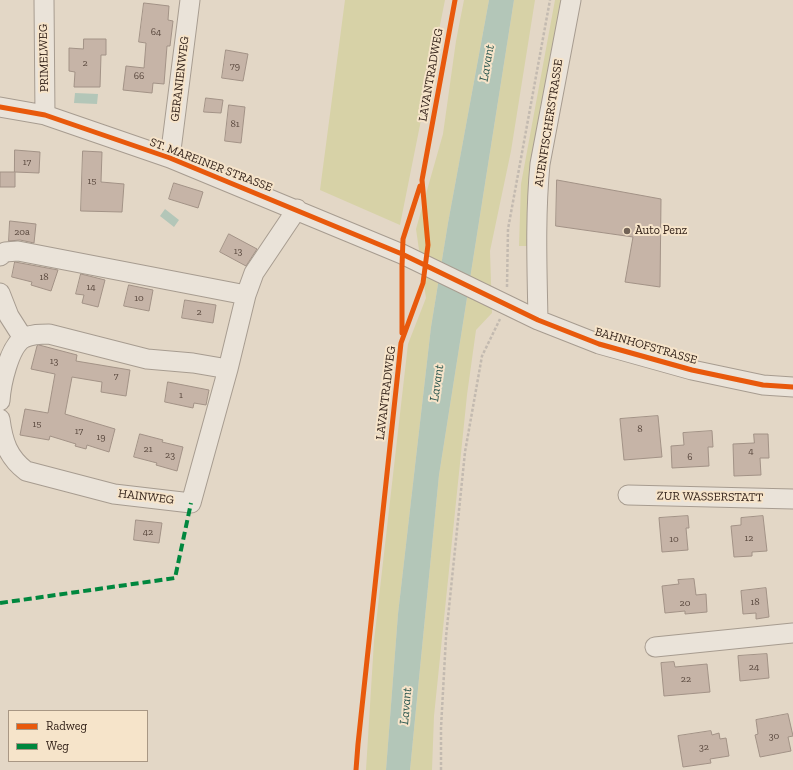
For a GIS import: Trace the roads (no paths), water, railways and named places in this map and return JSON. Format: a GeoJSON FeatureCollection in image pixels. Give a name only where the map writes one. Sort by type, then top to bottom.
{"type":"FeatureCollection","features":[{"type":"Feature","properties":{"kind":"street","name":"PRIMELWEG"},"geometry":{"type":"LineString","coordinates":[[44,0],[45,115]]}},
{"type":"Feature","properties":{"kind":"street","name":"GERANIENWEG"},"geometry":{"type":"LineString","coordinates":[[170,158],[190,0]]}},
{"type":"Feature","properties":{"kind":"street","name":"AUENFISCHERSTRASSE"},"geometry":{"type":"LineString","coordinates":[[538,320],[537,230],[540,164],[571,0]]}},
{"type":"Feature","properties":{"kind":"street","name":"ST. MAREINER STRASSE"},"geometry":{"type":"LineString","coordinates":[[0,107],[45,115],[170,158],[297,209],[410,257],[503,303]]}},
{"type":"Feature","properties":{"kind":"street","name":"HAINWEG"},"geometry":{"type":"LineString","coordinates":[[0,419],[2,433],[9,453],[16,463],[26,471],[114,494],[190,503],[228,369],[246,294],[254,273],[297,209]]}},
{"type":"Feature","properties":{"kind":"street"},"geometry":{"type":"LineString","coordinates":[[0,256],[5,252],[18,251],[246,294]]}},
{"type":"Feature","properties":{"kind":"street"},"geometry":{"type":"LineString","coordinates":[[0,293],[9,316],[23,338]]}},
{"type":"Feature","properties":{"kind":"street","name":"BAHNHOFSTRASSE"},"geometry":{"type":"LineString","coordinates":[[503,303],[538,320],[599,344],[692,370],[763,385],[793,387]]}},
{"type":"Feature","properties":{"kind":"street"},"geometry":{"type":"LineString","coordinates":[[0,401],[5,372],[14,348],[23,338],[35,334],[49,334],[147,359],[193,363],[228,369]]}},
{"type":"Feature","properties":{"kind":"street","name":"ZUR WASSERSTATT"},"geometry":{"type":"LineString","coordinates":[[628,495],[793,499]]}},
{"type":"Feature","properties":{"kind":"street"},"geometry":{"type":"LineString","coordinates":[[655,647],[793,633]]}},
{"type":"Feature","properties":{"kind":"water","name":"Lavant"},"geometry":{"type":"Polygon","coordinates":[[[489,0],[514,0],[439,475],[410,770],[386,770],[398,614],[431,327],[448,223],[489,0]]]}},
{"type":"Feature","properties":{"kind":"water"},"geometry":{"type":"Polygon","coordinates":[[[75,93],[98,94],[97,104],[74,103],[75,93]]]}},
{"type":"Feature","properties":{"kind":"water"},"geometry":{"type":"Polygon","coordinates":[[[165,209],[179,220],[174,227],[160,216],[165,209]]]}},
{"type":"Feature","properties":{"kind":"place","name":"Auto Penz"},"geometry":{"type":"Point","coordinates":[627,231]}}]}
